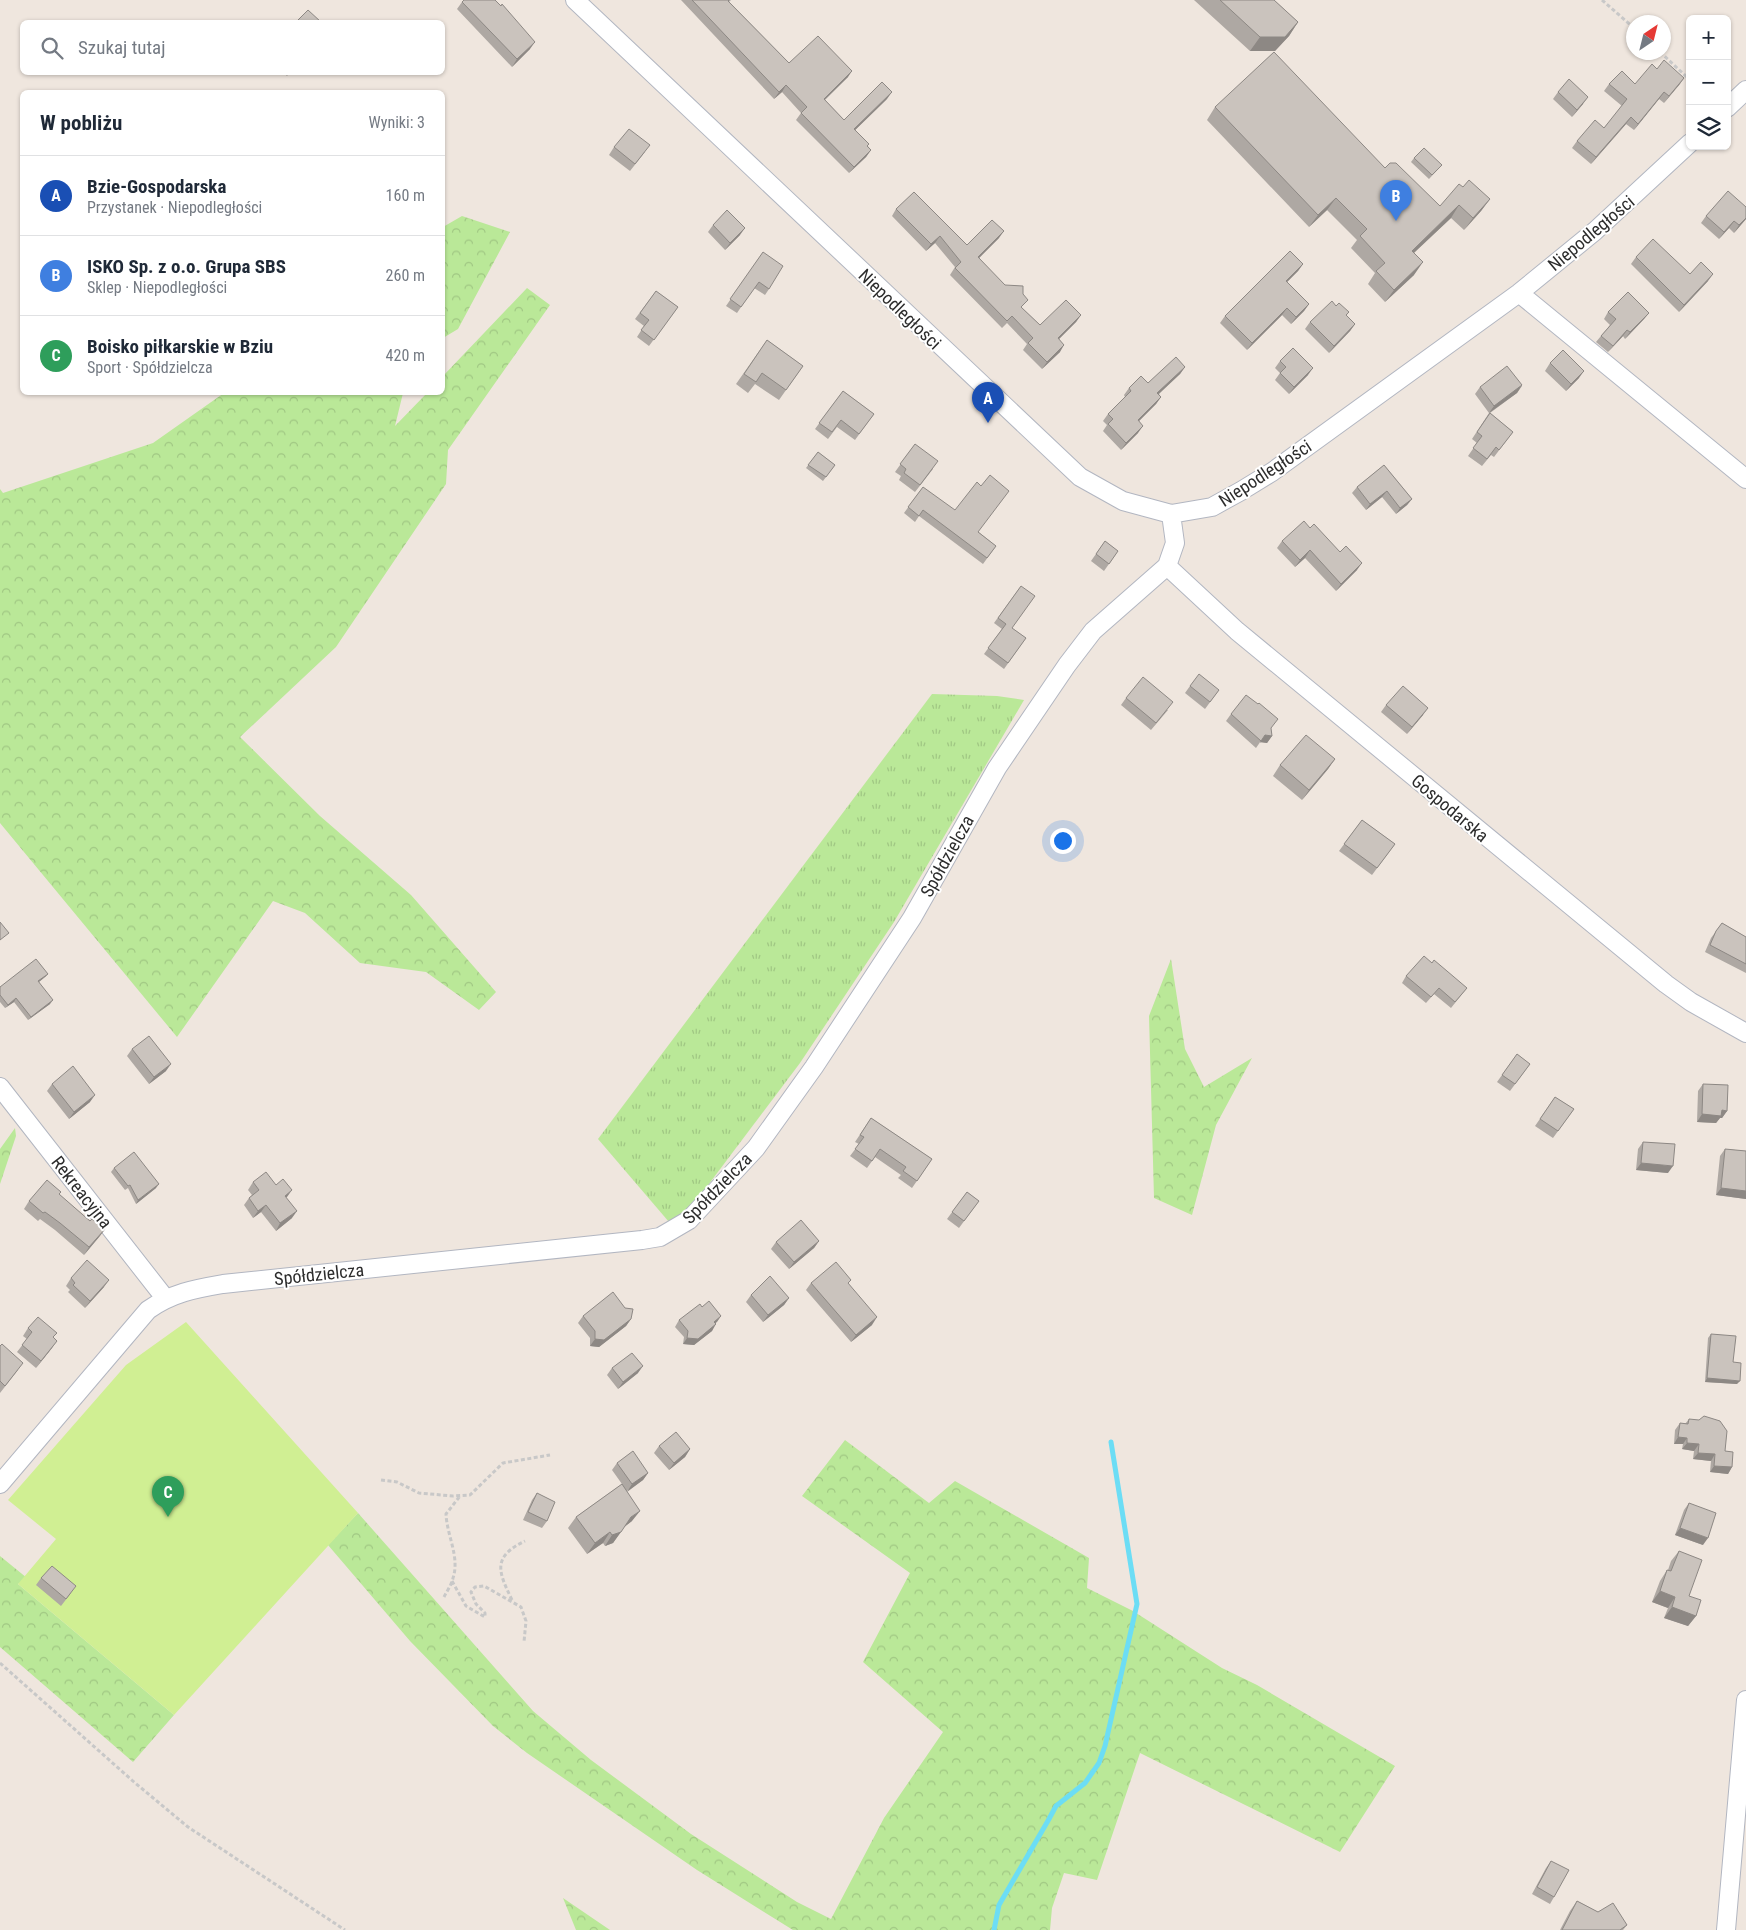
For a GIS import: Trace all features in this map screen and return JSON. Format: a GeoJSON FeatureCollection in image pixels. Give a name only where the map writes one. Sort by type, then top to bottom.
{"type":"FeatureCollection","features":[{"type":"Feature","properties":{"kind":"street","name":"Niepodległości"},"geometry":{"type":"LineString","coordinates":[[575,0],[1080,477],[1123,501],[1171,514],[1212,507],[1272,472],[1518,293],[1595,231],[1686,147]]}},
{"type":"Feature","properties":{"kind":"street"},"geometry":{"type":"LineString","coordinates":[[1730,105],[1746,90]]}},
{"type":"Feature","properties":{"kind":"street"},"geometry":{"type":"LineString","coordinates":[[1518,293],[1746,478]]}},
{"type":"Feature","properties":{"kind":"street","name":"Spółdzielcza"},"geometry":{"type":"LineString","coordinates":[[0,1484],[148,1310],[165,1298],[182,1291],[222,1284],[642,1240],[660,1237],[689,1220],[756,1148],[814,1067],[912,918],[998,768],[1067,665],[1094,631],[1167,566],[1175,542],[1171,514]]}},
{"type":"Feature","properties":{"kind":"street","name":"Gospodarska"},"geometry":{"type":"LineString","coordinates":[[1167,566],[1237,632],[1666,984],[1746,1033]]}},
{"type":"Feature","properties":{"kind":"street","name":"Rekreacyjna"},"geometry":{"type":"LineString","coordinates":[[0,1087],[165,1298]]}},
{"type":"Feature","properties":{"kind":"street"},"geometry":{"type":"LineString","coordinates":[[1726,1930],[1746,1700]]}},
{"type":"Feature","properties":{"kind":"path"},"geometry":{"type":"LineString","coordinates":[[1602,0],[1626,21]]}},
{"type":"Feature","properties":{"kind":"path"},"geometry":{"type":"LineString","coordinates":[[1669,60],[1686,76]]}},
{"type":"Feature","properties":{"kind":"path"},"geometry":{"type":"LineString","coordinates":[[381,1480],[397,1482],[419,1493],[460,1496],[475,1492],[503,1463],[550,1455]]}},
{"type":"Feature","properties":{"kind":"path"},"geometry":{"type":"LineString","coordinates":[[444,1596],[452,1581],[455,1556],[448,1533],[446,1514],[460,1496]]}},
{"type":"Feature","properties":{"kind":"path"},"geometry":{"type":"LineString","coordinates":[[512,1601],[503,1581],[501,1560],[504,1554],[525,1541]]}},
{"type":"Feature","properties":{"kind":"path"},"geometry":{"type":"LineString","coordinates":[[452,1581],[466,1606],[485,1617],[485,1613],[476,1604],[470,1592],[475,1587],[484,1586],[521,1607],[526,1621],[524,1642]]}},
{"type":"Feature","properties":{"kind":"path"},"geometry":{"type":"LineString","coordinates":[[0,1663],[134,1782],[188,1827],[345,1930]]}},
{"type":"Feature","properties":{"kind":"green space"},"geometry":{"type":"Polygon","coordinates":[[[462,216],[510,232],[458,329],[445,337],[445,226],[462,216]]]}},
{"type":"Feature","properties":{"kind":"green space"},"geometry":{"type":"Polygon","coordinates":[[[527,288],[550,305],[448,450],[446,484],[336,647],[240,737],[320,816],[411,895],[496,992],[479,1010],[426,972],[360,963],[305,913],[273,901],[177,1037],[0,823],[0,489],[3,493],[153,443],[221,395],[403,395],[395,426],[425,395],[445,395],[445,374],[527,288]]]}},
{"type":"Feature","properties":{"kind":"green space"},"geometry":{"type":"Polygon","coordinates":[[[932,694],[997,696],[1024,700],[894,922],[800,1063],[675,1229],[598,1139],[932,694]]]}},
{"type":"Feature","properties":{"kind":"green space"},"geometry":{"type":"Polygon","coordinates":[[[1171,959],[1185,1049],[1204,1087],[1252,1058],[1216,1125],[1192,1215],[1154,1198],[1149,1016],[1171,959]]]}},
{"type":"Feature","properties":{"kind":"green space"},"geometry":{"type":"Polygon","coordinates":[[[15,1128],[16,1136],[0,1184],[0,1149],[15,1128]]]}},
{"type":"Feature","properties":{"kind":"green space"},"geometry":{"type":"Polygon","coordinates":[[[186,1322],[358,1513],[174,1715],[18,1584],[56,1539],[8,1500],[126,1365],[186,1322]]]}},
{"type":"Feature","properties":{"kind":"green space"},"geometry":{"type":"Polygon","coordinates":[[[845,1440],[929,1503],[955,1481],[1089,1558],[1087,1588],[1133,1611],[1222,1668],[1257,1685],[1395,1766],[1340,1852],[1140,1753],[1097,1880],[1064,1873],[1052,1908],[1050,1930],[793,1930],[697,1870],[527,1753],[493,1726],[410,1641],[328,1545],[358,1513],[533,1711],[591,1760],[691,1834],[797,1902],[831,1919],[884,1818],[943,1732],[863,1662],[910,1573],[802,1496],[845,1440]]]}},
{"type":"Feature","properties":{"kind":"green space"},"geometry":{"type":"Polygon","coordinates":[[[0,1556],[27,1578],[18,1584],[174,1715],[133,1762],[0,1647],[0,1556]]]}},
{"type":"Feature","properties":{"kind":"green space"},"geometry":{"type":"Polygon","coordinates":[[[563,1898],[610,1930],[576,1930],[563,1898]]]}},
{"type":"Feature","properties":{"kind":"building"},"geometry":{"type":"Polygon","coordinates":[[[464,0],[495,0],[501,6],[502,4],[535,42],[517,59],[462,2],[464,0]]]}},
{"type":"Feature","properties":{"kind":"building"},"geometry":{"type":"Polygon","coordinates":[[[692,0],[729,0],[789,63],[818,36],[852,71],[824,99],[844,120],[882,82],[892,92],[854,129],[869,144],[867,146],[871,150],[854,167],[801,113],[807,107],[786,85],[779,92],[692,0]]]}},
{"type":"Feature","properties":{"kind":"building"},"geometry":{"type":"Polygon","coordinates":[[[1220,0],[1274,0],[1298,22],[1285,37],[1260,37],[1220,0]]]}},
{"type":"Feature","properties":{"kind":"building"},"geometry":{"type":"Polygon","coordinates":[[[308,10],[319,20],[298,20],[308,10]]]}},
{"type":"Feature","properties":{"kind":"building"},"geometry":{"type":"Polygon","coordinates":[[[1274,52],[1385,168],[1390,163],[1396,163],[1440,206],[1459,184],[1463,187],[1469,180],[1490,199],[1473,218],[1459,205],[1412,251],[1423,262],[1394,290],[1376,271],[1385,263],[1360,236],[1367,229],[1336,198],[1318,215],[1215,107],[1274,52]]]}},
{"type":"Feature","properties":{"kind":"building"},"geometry":{"type":"Polygon","coordinates":[[[1664,60],[1684,78],[1669,96],[1664,92],[1638,124],[1631,117],[1596,157],[1577,141],[1595,120],[1604,128],[1627,99],[1609,84],[1622,71],[1635,84],[1652,64],[1657,69],[1664,60]]]}},
{"type":"Feature","properties":{"kind":"building"},"geometry":{"type":"Polygon","coordinates":[[[1569,79],[1588,97],[1577,110],[1558,92],[1569,79]]]}},
{"type":"Feature","properties":{"kind":"building"},"geometry":{"type":"Polygon","coordinates":[[[629,129],[650,145],[635,164],[614,147],[629,129]]]}},
{"type":"Feature","properties":{"kind":"building"},"geometry":{"type":"Polygon","coordinates":[[[1424,148],[1442,165],[1432,175],[1414,158],[1424,148]]]}},
{"type":"Feature","properties":{"kind":"building"},"geometry":{"type":"Polygon","coordinates":[[[1728,191],[1746,207],[1746,218],[1739,225],[1734,221],[1724,232],[1706,216],[1728,191]]]}},
{"type":"Feature","properties":{"kind":"building"},"geometry":{"type":"Polygon","coordinates":[[[914,192],[967,245],[992,220],[1004,231],[978,257],[1005,285],[1023,286],[1023,294],[1028,300],[1021,307],[1040,325],[1066,300],[1081,315],[1058,338],[1064,345],[1047,362],[1028,343],[1033,338],[1012,316],[1007,321],[955,268],[961,262],[940,236],[931,244],[896,209],[914,192]]]}},
{"type":"Feature","properties":{"kind":"building"},"geometry":{"type":"Polygon","coordinates":[[[727,210],[745,228],[730,243],[713,225],[727,210]]]}},
{"type":"Feature","properties":{"kind":"building"},"geometry":{"type":"Polygon","coordinates":[[[1653,239],[1690,274],[1701,262],[1713,274],[1684,305],[1636,257],[1653,239]]]}},
{"type":"Feature","properties":{"kind":"building"},"geometry":{"type":"Polygon","coordinates":[[[1290,251],[1303,264],[1286,281],[1309,304],[1296,317],[1287,308],[1252,343],[1225,316],[1290,251]]]}},
{"type":"Feature","properties":{"kind":"building"},"geometry":{"type":"Polygon","coordinates":[[[763,252],[783,266],[769,289],[759,282],[741,307],[730,299],[763,252]]]}},
{"type":"Feature","properties":{"kind":"building"},"geometry":{"type":"Polygon","coordinates":[[[656,291],[678,307],[654,340],[641,330],[649,320],[640,313],[656,291]]]}},
{"type":"Feature","properties":{"kind":"building"},"geometry":{"type":"Polygon","coordinates":[[[1628,292],[1649,313],[1630,332],[1627,330],[1613,346],[1601,336],[1616,319],[1608,312],[1628,292]]]}},
{"type":"Feature","properties":{"kind":"building"},"geometry":{"type":"Polygon","coordinates":[[[1332,301],[1336,306],[1339,303],[1349,312],[1346,315],[1355,324],[1334,346],[1310,322],[1332,301]]]}},
{"type":"Feature","properties":{"kind":"building"},"geometry":{"type":"Polygon","coordinates":[[[767,340],[803,366],[786,390],[762,373],[756,382],[744,374],[767,340]]]}},
{"type":"Feature","properties":{"kind":"building"},"geometry":{"type":"Polygon","coordinates":[[[1293,348],[1313,368],[1294,387],[1280,373],[1286,367],[1280,361],[1293,348]]]}},
{"type":"Feature","properties":{"kind":"building"},"geometry":{"type":"Polygon","coordinates":[[[1563,350],[1584,371],[1571,384],[1550,363],[1563,350]]]}},
{"type":"Feature","properties":{"kind":"building"},"geometry":{"type":"Polygon","coordinates":[[[1176,357],[1185,367],[1157,393],[1161,397],[1138,420],[1143,426],[1126,443],[1108,424],[1113,419],[1108,414],[1131,391],[1129,388],[1141,376],[1148,383],[1176,357]]]}},
{"type":"Feature","properties":{"kind":"building"},"geometry":{"type":"Polygon","coordinates":[[[1507,366],[1522,385],[1494,406],[1480,387],[1507,366]]]}},
{"type":"Feature","properties":{"kind":"building"},"geometry":{"type":"Polygon","coordinates":[[[843,391],[874,414],[859,434],[841,420],[832,432],[819,423],[843,391]]]}},
{"type":"Feature","properties":{"kind":"building"},"geometry":{"type":"Polygon","coordinates":[[[1490,413],[1513,432],[1499,450],[1496,447],[1487,459],[1473,448],[1482,436],[1477,432],[1490,413]]]}},
{"type":"Feature","properties":{"kind":"building"},"geometry":{"type":"Polygon","coordinates":[[[915,444],[938,461],[920,485],[904,473],[906,469],[900,464],[915,444]]]}},
{"type":"Feature","properties":{"kind":"building"},"geometry":{"type":"Polygon","coordinates":[[[818,452],[835,465],[826,477],[808,465],[818,452]]]}},
{"type":"Feature","properties":{"kind":"building"},"geometry":{"type":"Polygon","coordinates":[[[1384,465],[1412,499],[1400,508],[1387,491],[1370,504],[1357,487],[1384,465]]]}},
{"type":"Feature","properties":{"kind":"building"},"geometry":{"type":"Polygon","coordinates":[[[990,475],[1009,491],[978,532],[996,546],[987,558],[923,510],[919,516],[908,507],[923,487],[955,510],[977,482],[981,486],[990,475]]]}},
{"type":"Feature","properties":{"kind":"building"},"geometry":{"type":"Polygon","coordinates":[[[1304,521],[1310,528],[1314,524],[1340,552],[1346,546],[1362,563],[1341,584],[1310,550],[1300,560],[1282,541],[1304,521]]]}},
{"type":"Feature","properties":{"kind":"building"},"geometry":{"type":"Polygon","coordinates":[[[1105,541],[1118,551],[1109,564],[1096,554],[1105,541]]]}},
{"type":"Feature","properties":{"kind":"building"},"geometry":{"type":"Polygon","coordinates":[[[1021,586],[1035,596],[1012,628],[1026,638],[1008,663],[988,648],[1006,624],[998,618],[1021,586]]]}},
{"type":"Feature","properties":{"kind":"building"},"geometry":{"type":"Polygon","coordinates":[[[1199,674],[1219,690],[1210,702],[1190,686],[1199,674]]]}},
{"type":"Feature","properties":{"kind":"building"},"geometry":{"type":"Polygon","coordinates":[[[1143,677],[1173,702],[1156,723],[1126,698],[1143,677]]]}},
{"type":"Feature","properties":{"kind":"building"},"geometry":{"type":"Polygon","coordinates":[[[1403,686],[1428,708],[1412,727],[1386,705],[1403,686]]]}},
{"type":"Feature","properties":{"kind":"building"},"geometry":{"type":"Polygon","coordinates":[[[1246,695],[1278,719],[1271,728],[1272,736],[1265,735],[1261,741],[1231,714],[1246,695]]]}},
{"type":"Feature","properties":{"kind":"building"},"geometry":{"type":"Polygon","coordinates":[[[1306,735],[1335,759],[1309,790],[1280,765],[1306,735]]]}},
{"type":"Feature","properties":{"kind":"building"},"geometry":{"type":"Polygon","coordinates":[[[1362,820],[1395,844],[1377,868],[1344,844],[1362,820]]]}},
{"type":"Feature","properties":{"kind":"building"},"geometry":{"type":"Polygon","coordinates":[[[0,922],[9,933],[0,940],[0,922]]]}},
{"type":"Feature","properties":{"kind":"building"},"geometry":{"type":"Polygon","coordinates":[[[1722,923],[1746,937],[1746,964],[1710,945],[1722,923]]]}},
{"type":"Feature","properties":{"kind":"building"},"geometry":{"type":"Polygon","coordinates":[[[1424,956],[1432,963],[1434,960],[1467,988],[1455,1002],[1439,988],[1431,997],[1406,976],[1424,956]]]}},
{"type":"Feature","properties":{"kind":"building"},"geometry":{"type":"Polygon","coordinates":[[[36,959],[48,974],[38,981],[53,1000],[31,1017],[16,998],[8,1005],[0,995],[0,987],[36,959]]]}},
{"type":"Feature","properties":{"kind":"building"},"geometry":{"type":"Polygon","coordinates":[[[149,1036],[171,1064],[154,1077],[132,1049],[149,1036]]]}},
{"type":"Feature","properties":{"kind":"building"},"geometry":{"type":"Polygon","coordinates":[[[1517,1054],[1530,1064],[1515,1084],[1502,1075],[1517,1054]]]}},
{"type":"Feature","properties":{"kind":"building"},"geometry":{"type":"Polygon","coordinates":[[[73,1066],[95,1095],[74,1112],[52,1084],[73,1066]]]}},
{"type":"Feature","properties":{"kind":"building"},"geometry":{"type":"Polygon","coordinates":[[[1703,1084],[1728,1085],[1727,1111],[1722,1110],[1721,1116],[1702,1114],[1703,1084]]]}},
{"type":"Feature","properties":{"kind":"building"},"geometry":{"type":"Polygon","coordinates":[[[1555,1097],[1574,1109],[1558,1131],[1540,1119],[1555,1097]]]}},
{"type":"Feature","properties":{"kind":"building"},"geometry":{"type":"Polygon","coordinates":[[[871,1118],[932,1159],[917,1181],[903,1171],[906,1167],[880,1149],[872,1161],[855,1149],[864,1137],[860,1135],[871,1118]]]}},
{"type":"Feature","properties":{"kind":"building"},"geometry":{"type":"Polygon","coordinates":[[[1643,1142],[1675,1144],[1673,1166],[1641,1163],[1643,1142]]]}},
{"type":"Feature","properties":{"kind":"building"},"geometry":{"type":"Polygon","coordinates":[[[1725,1149],[1746,1151],[1746,1191],[1721,1188],[1725,1149]]]}},
{"type":"Feature","properties":{"kind":"building"},"geometry":{"type":"Polygon","coordinates":[[[134,1152],[159,1184],[138,1200],[130,1185],[128,1186],[114,1168],[134,1152]]]}},
{"type":"Feature","properties":{"kind":"building"},"geometry":{"type":"Polygon","coordinates":[[[266,1172],[276,1185],[283,1179],[292,1190],[285,1196],[297,1211],[280,1223],[266,1205],[258,1211],[249,1198],[259,1190],[253,1182],[266,1172]]]}},
{"type":"Feature","properties":{"kind":"building"},"geometry":{"type":"Polygon","coordinates":[[[47,1180],[61,1192],[59,1194],[90,1221],[92,1219],[105,1229],[89,1247],[29,1201],[47,1180]]]}},
{"type":"Feature","properties":{"kind":"building"},"geometry":{"type":"Polygon","coordinates":[[[967,1192],[979,1201],[964,1221],[952,1212],[967,1192]]]}},
{"type":"Feature","properties":{"kind":"building"},"geometry":{"type":"Polygon","coordinates":[[[801,1220],[819,1241],[794,1262],[776,1242],[801,1220]]]}},
{"type":"Feature","properties":{"kind":"building"},"geometry":{"type":"Polygon","coordinates":[[[87,1260],[109,1280],[90,1301],[73,1285],[75,1283],[71,1278],[87,1260]]]}},
{"type":"Feature","properties":{"kind":"building"},"geometry":{"type":"Polygon","coordinates":[[[836,1262],[851,1280],[848,1283],[877,1317],[856,1335],[811,1283],[836,1262]]]}},
{"type":"Feature","properties":{"kind":"building"},"geometry":{"type":"Polygon","coordinates":[[[770,1276],[789,1298],[768,1315],[751,1295],[770,1276]]]}},
{"type":"Feature","properties":{"kind":"building"},"geometry":{"type":"Polygon","coordinates":[[[613,1292],[625,1308],[633,1309],[631,1319],[604,1340],[595,1339],[595,1331],[583,1316],[613,1292]]]}},
{"type":"Feature","properties":{"kind":"building"},"geometry":{"type":"Polygon","coordinates":[[[709,1301],[721,1316],[714,1322],[716,1324],[698,1339],[687,1338],[688,1331],[679,1320],[700,1304],[702,1307],[709,1301]]]}},
{"type":"Feature","properties":{"kind":"building"},"geometry":{"type":"Polygon","coordinates":[[[38,1317],[57,1333],[53,1337],[57,1341],[41,1361],[22,1345],[32,1332],[28,1328],[38,1317]]]}},
{"type":"Feature","properties":{"kind":"building"},"geometry":{"type":"Polygon","coordinates":[[[1711,1334],[1736,1336],[1733,1362],[1741,1363],[1740,1381],[1707,1378],[1711,1334]]]}},
{"type":"Feature","properties":{"kind":"building"},"geometry":{"type":"Polygon","coordinates":[[[2,1344],[23,1363],[5,1386],[0,1381],[0,1346],[2,1344]]]}},
{"type":"Feature","properties":{"kind":"building"},"geometry":{"type":"Polygon","coordinates":[[[632,1353],[643,1366],[623,1382],[612,1368],[632,1353]]]}},
{"type":"Feature","properties":{"kind":"building"},"geometry":{"type":"Polygon","coordinates":[[[1704,1416],[1720,1421],[1727,1431],[1725,1451],[1733,1452],[1732,1467],[1714,1466],[1715,1454],[1698,1453],[1699,1444],[1687,1443],[1687,1438],[1678,1437],[1680,1423],[1688,1424],[1689,1419],[1699,1420],[1704,1416]]]}},
{"type":"Feature","properties":{"kind":"building"},"geometry":{"type":"Polygon","coordinates":[[[676,1432],[690,1449],[674,1463],[659,1446],[676,1432]]]}},
{"type":"Feature","properties":{"kind":"building"},"geometry":{"type":"Polygon","coordinates":[[[633,1451],[648,1473],[632,1484],[617,1463],[633,1451]]]}},
{"type":"Feature","properties":{"kind":"building"},"geometry":{"type":"Polygon","coordinates":[[[622,1484],[640,1511],[631,1517],[621,1532],[612,1535],[610,1532],[595,1543],[576,1517],[622,1484]]]}},
{"type":"Feature","properties":{"kind":"building"},"geometry":{"type":"Polygon","coordinates":[[[537,1493],[555,1502],[547,1521],[528,1512],[537,1493]]]}},
{"type":"Feature","properties":{"kind":"building"},"geometry":{"type":"Polygon","coordinates":[[[1689,1503],[1716,1513],[1708,1538],[1680,1528],[1689,1503]]]}},
{"type":"Feature","properties":{"kind":"building"},"geometry":{"type":"Polygon","coordinates":[[[1679,1551],[1702,1560],[1689,1596],[1701,1600],[1696,1616],[1672,1607],[1675,1597],[1660,1591],[1667,1570],[1671,1571],[1679,1551]]]}},
{"type":"Feature","properties":{"kind":"building"},"geometry":{"type":"Polygon","coordinates":[[[52,1566],[76,1586],[66,1599],[41,1578],[52,1566]]]}},
{"type":"Feature","properties":{"kind":"building"},"geometry":{"type":"Polygon","coordinates":[[[1551,1861],[1569,1870],[1554,1897],[1537,1887],[1551,1861]]]}},
{"type":"Feature","properties":{"kind":"building"},"geometry":{"type":"Polygon","coordinates":[[[1577,1901],[1598,1912],[1613,1903],[1627,1925],[1620,1930],[1562,1930],[1577,1901]]]}},
{"type":"Feature","properties":{"kind":"waterway"},"geometry":{"type":"LineString","coordinates":[[994,1930],[999,1905],[1056,1806],[1085,1783],[1099,1763],[1105,1746],[1137,1604],[1111,1442]]}},
{"type":"Feature","properties":{"kind":"place","name":"ISKO Sp. z o.o. Grupa SBS"},"geometry":{"type":"Point","coordinates":[1396,221]}},
{"type":"Feature","properties":{"kind":"place","name":"Bzie-Gospodarska"},"geometry":{"type":"Point","coordinates":[988,423]}},
{"type":"Feature","properties":{"kind":"place","name":"Boisko piłkarskie w Bziu"},"geometry":{"type":"Point","coordinates":[168,1517]}}]}
